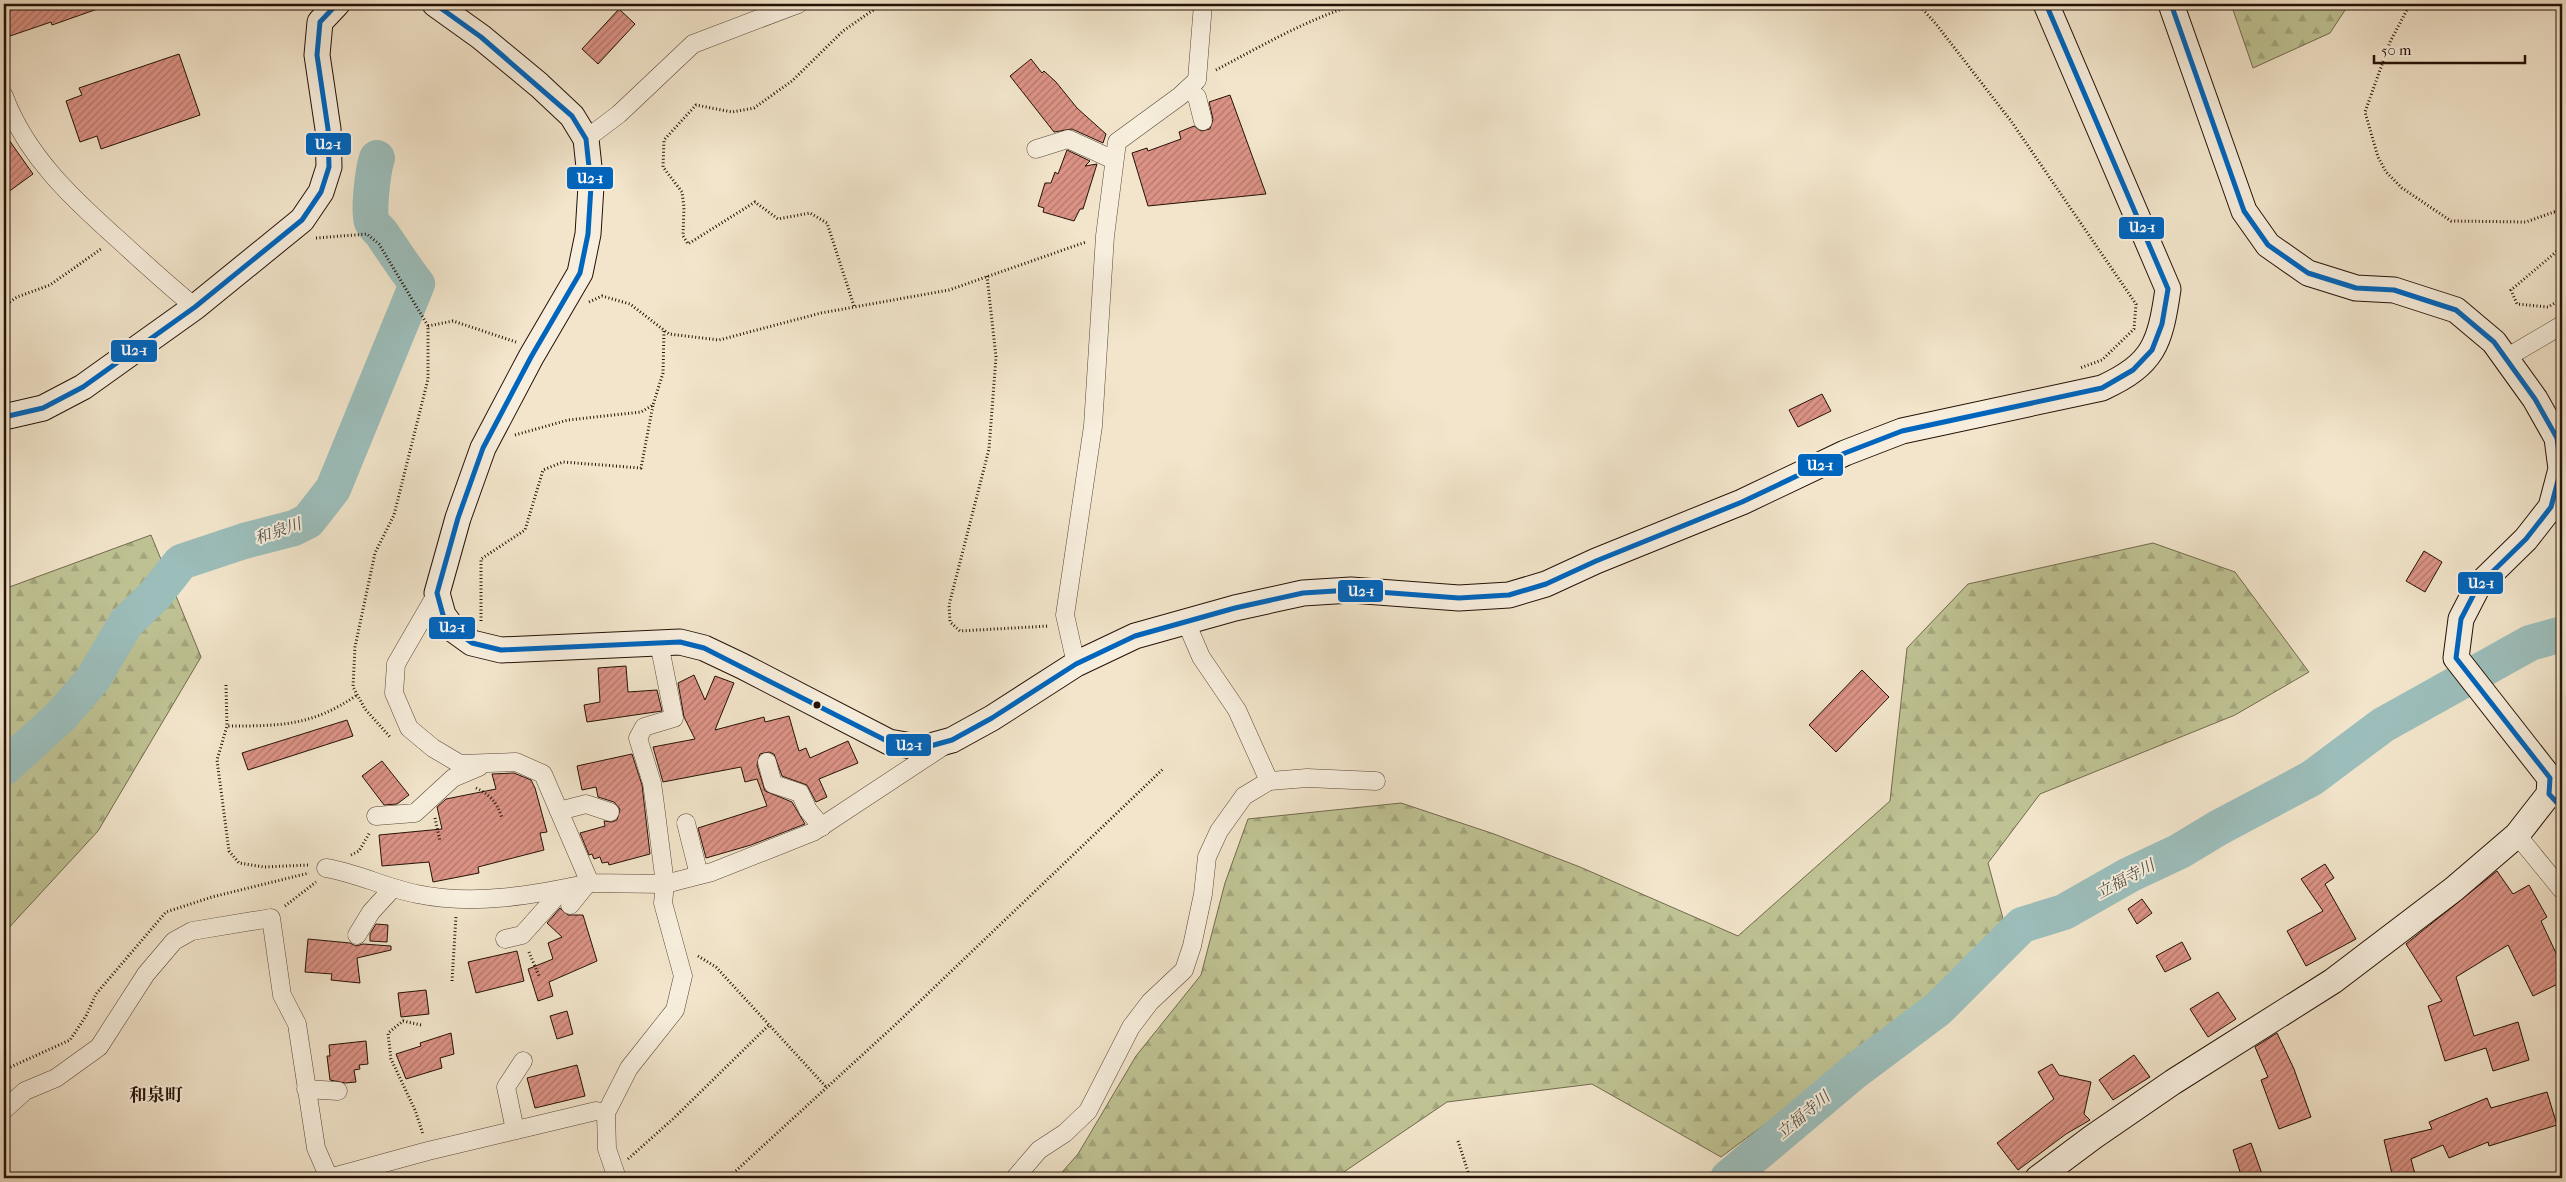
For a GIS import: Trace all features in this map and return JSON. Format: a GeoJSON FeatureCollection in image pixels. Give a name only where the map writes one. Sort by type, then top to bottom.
{"type":"FeatureCollection","features":[{"type":"Feature","properties":{"kind":"street"},"geometry":{"type":"LineString","coordinates":[[4,416],[43,408],[83,387],[195,307],[302,220],[321,192],[329,168],[328,128],[317,55],[320,22],[337,4]]}},
{"type":"Feature","properties":{"kind":"street"},"geometry":{"type":"LineString","coordinates":[[435,4],[481,37],[539,85],[572,116],[586,139],[592,186],[588,234],[580,273],[547,329],[485,445],[458,518],[436,594],[396,664],[394,694],[409,728],[434,748],[460,764],[516,762],[543,774],[588,884]]}},
{"type":"Feature","properties":{"kind":"street"},"geometry":{"type":"LineString","coordinates":[[586,139],[619,114],[693,44],[798,4]]}},
{"type":"Feature","properties":{"kind":"street"},"geometry":{"type":"LineString","coordinates":[[1203,4],[1192,84],[1203,121]]}},
{"type":"Feature","properties":{"kind":"street"},"geometry":{"type":"LineString","coordinates":[[514,937],[566,897],[588,884],[665,884],[700,875],[813,832],[952,740],[992,718],[1076,664],[1135,636],[1235,608],[1303,593],[1351,590],[1459,598],[1509,595],[1546,584],[1596,561],[1742,502],[1845,453],[1902,431],[2102,388],[2128,376],[2155,348],[2163,326],[2168,290],[2046,4]]}},
{"type":"Feature","properties":{"kind":"street"},"geometry":{"type":"LineString","coordinates":[[2038,1178],[2173,1082],[2333,982],[2454,889],[2556,801],[2550,778],[2498,715],[2456,658],[2461,619],[2478,586],[2526,539],[2550,508],[2561,468],[2557,438],[2535,399],[2494,342],[2456,310],[2394,290],[2356,288],[2308,272],[2268,245],[2244,212],[2171,4]]}},
{"type":"Feature","properties":{"kind":"street"},"geometry":{"type":"LineString","coordinates":[[1076,664],[1065,615],[1093,426],[1105,236],[1116,142],[1192,84]]}},
{"type":"Feature","properties":{"kind":"street"},"geometry":{"type":"LineString","coordinates":[[4,96],[9,110],[35,154],[60,185],[161,279],[195,307]]}},
{"type":"Feature","properties":{"kind":"street"},"geometry":{"type":"LineString","coordinates":[[1036,149],[1068,139],[1114,160]]}},
{"type":"Feature","properties":{"kind":"street"},"geometry":{"type":"LineString","coordinates":[[2506,358],[2562,325]]}},
{"type":"Feature","properties":{"kind":"street"},"geometry":{"type":"LineString","coordinates":[[436,594],[443,614],[454,630],[472,643],[481,646],[500,650],[680,642],[704,648],[832,711],[888,742],[923,748],[952,740]]}},
{"type":"Feature","properties":{"kind":"street"},"geometry":{"type":"LineString","coordinates":[[1186,622],[1201,657],[1237,710],[1269,781]]}},
{"type":"Feature","properties":{"kind":"street"},"geometry":{"type":"LineString","coordinates":[[616,1174],[607,1149],[606,1113],[629,1068],[675,1010],[683,976],[671,940],[663,903],[665,884],[652,783],[638,738],[644,727],[674,718],[659,643]]}},
{"type":"Feature","properties":{"kind":"street"},"geometry":{"type":"LineString","coordinates":[[767,762],[773,784],[800,794],[808,810],[822,826]]}},
{"type":"Feature","properties":{"kind":"street"},"geometry":{"type":"LineString","coordinates":[[376,816],[415,813],[453,778],[487,764]]}},
{"type":"Feature","properties":{"kind":"street"},"geometry":{"type":"LineString","coordinates":[[1015,1178],[1039,1150],[1065,1133],[1088,1111],[1132,1027],[1150,1002],[1184,970],[1192,946],[1203,894],[1207,857],[1219,831],[1244,796],[1269,781],[1307,778],[1376,782]]}},
{"type":"Feature","properties":{"kind":"street"},"geometry":{"type":"LineString","coordinates":[[559,810],[586,804],[610,812]]}},
{"type":"Feature","properties":{"kind":"street"},"geometry":{"type":"LineString","coordinates":[[686,823],[700,875]]}},
{"type":"Feature","properties":{"kind":"street"},"geometry":{"type":"LineString","coordinates":[[2517,835],[2562,890]]}},
{"type":"Feature","properties":{"kind":"street"},"geometry":{"type":"LineString","coordinates":[[330,869],[393,888],[458,900],[566,897]]}},
{"type":"Feature","properties":{"kind":"street"},"geometry":{"type":"LineString","coordinates":[[357,935],[372,912],[393,888]]}},
{"type":"Feature","properties":{"kind":"street"},"geometry":{"type":"LineString","coordinates":[[4,1110],[24,1091],[56,1078],[99,1047],[146,974],[174,941],[192,931],[271,918],[277,973],[282,995],[297,1024],[316,1148],[329,1178],[515,1130],[596,1111],[606,1113]]}},
{"type":"Feature","properties":{"kind":"street"},"geometry":{"type":"LineString","coordinates":[[515,1130],[506,1087],[523,1061]]}},
{"type":"Feature","properties":{"kind":"street"},"geometry":{"type":"LineString","coordinates":[[306,1089],[338,1091]]}},
{"type":"Feature","properties":{"kind":"path"},"geometry":{"type":"LineString","coordinates":[[854,306],[827,223],[810,214],[778,220],[754,202],[688,244],[683,236],[684,207],[682,192],[663,167],[664,140],[696,105],[732,112],[754,108],[792,80],[843,31],[882,4]]}},
{"type":"Feature","properties":{"kind":"path"},"geometry":{"type":"LineString","coordinates":[[1192,84],[1274,40],[1338,9],[1357,4]]}},
{"type":"Feature","properties":{"kind":"path"},"geometry":{"type":"LineString","coordinates":[[1918,4],[1936,24],[2011,121],[2136,304],[2134,329],[2102,360],[2074,370],[2073,395]]}},
{"type":"Feature","properties":{"kind":"path"},"geometry":{"type":"LineString","coordinates":[[2410,4],[2390,42],[2365,112],[2378,157],[2386,172],[2402,188],[2451,221],[2526,222],[2554,212],[2562,214]]}},
{"type":"Feature","properties":{"kind":"path"},"geometry":{"type":"LineString","coordinates":[[312,238],[367,234],[379,244],[428,326],[428,379],[394,515],[375,553],[355,646],[353,687],[365,709],[394,740]]}},
{"type":"Feature","properties":{"kind":"path"},"geometry":{"type":"LineString","coordinates":[[586,303],[602,296],[630,304],[670,334],[719,340],[854,306],[949,290],[1105,236]]}},
{"type":"Feature","properties":{"kind":"path"},"geometry":{"type":"LineString","coordinates":[[4,306],[17,297],[50,285],[116,238]]}},
{"type":"Feature","properties":{"kind":"path"},"geometry":{"type":"LineString","coordinates":[[2562,247],[2511,290],[2517,304],[2548,307],[2562,299]]}},
{"type":"Feature","properties":{"kind":"path"},"geometry":{"type":"LineString","coordinates":[[987,276],[996,357],[989,449],[949,605],[950,622],[960,631],[1067,624]]}},
{"type":"Feature","properties":{"kind":"path"},"geometry":{"type":"LineString","coordinates":[[428,326],[453,321],[518,343],[536,329],[547,329]]}},
{"type":"Feature","properties":{"kind":"path"},"geometry":{"type":"LineString","coordinates":[[481,646],[481,559],[525,530],[543,470],[563,462],[641,468],[653,405],[663,373],[664,330]]}},
{"type":"Feature","properties":{"kind":"path"},"geometry":{"type":"LineString","coordinates":[[485,445],[568,420],[641,412],[653,405]]}},
{"type":"Feature","properties":{"kind":"path"},"geometry":{"type":"LineString","coordinates":[[226,685],[227,726],[217,760],[230,851],[239,863],[264,866],[304,864],[330,869]]}},
{"type":"Feature","properties":{"kind":"path"},"geometry":{"type":"LineString","coordinates":[[227,726],[279,726],[311,720],[335,710],[358,695]]}},
{"type":"Feature","properties":{"kind":"path"},"geometry":{"type":"LineString","coordinates":[[728,1178],[1163,770]]}},
{"type":"Feature","properties":{"kind":"path"},"geometry":{"type":"LineString","coordinates":[[453,778],[487,793],[497,804],[502,818]]}},
{"type":"Feature","properties":{"kind":"path"},"geometry":{"type":"LineString","coordinates":[[271,918],[330,869]]}},
{"type":"Feature","properties":{"kind":"path"},"geometry":{"type":"LineString","coordinates":[[452,981],[458,900]]}},
{"type":"Feature","properties":{"kind":"path"},"geometry":{"type":"LineString","coordinates":[[514,937],[538,976]]}},
{"type":"Feature","properties":{"kind":"path"},"geometry":{"type":"LineString","coordinates":[[671,940],[716,967],[826,1088]]}},
{"type":"Feature","properties":{"kind":"path"},"geometry":{"type":"LineString","coordinates":[[4,1070],[70,1040],[86,1016]]}},
{"type":"Feature","properties":{"kind":"path"},"geometry":{"type":"LineString","coordinates":[[421,1025],[403,1021],[388,1033],[391,1059],[415,1110],[428,1151]]}},
{"type":"Feature","properties":{"kind":"path"},"geometry":{"type":"LineString","coordinates":[[616,1174],[769,1025]]}},
{"type":"Feature","properties":{"kind":"path"},"geometry":{"type":"LineString","coordinates":[[1458,1141],[1470,1178]]}},
{"type":"Feature","properties":{"kind":"green space"},"geometry":{"type":"Polygon","coordinates":[[[2231,4],[2349,4],[2330,33],[2253,68],[2231,4]]]}},
{"type":"Feature","properties":{"kind":"green space"},"geometry":{"type":"Polygon","coordinates":[[[151,535],[201,657],[98,831],[4,933],[4,589],[151,535]]]}},
{"type":"Feature","properties":{"kind":"green space"},"geometry":{"type":"Polygon","coordinates":[[[2153,543],[2235,572],[2309,672],[2235,715],[2040,794],[1988,863],[2008,937],[1926,1007],[1889,1032],[1721,1157],[1592,1084],[1447,1102],[1335,1178],[1057,1178],[1078,1154],[1136,1056],[1201,975],[1225,883],[1248,819],[1401,803],[1494,834],[1580,867],[1738,936],[1890,801],[1907,648],[1968,584],[2153,543]]]}},
{"type":"Feature","properties":{"kind":"building"},"geometry":{"type":"Polygon","coordinates":[[[4,4],[106,4],[106,6],[52,25],[51,22],[10,36],[4,18],[4,4]]]}},
{"type":"Feature","properties":{"kind":"building"},"geometry":{"type":"Polygon","coordinates":[[[619,9],[635,24],[598,64],[582,49],[619,9]]]}},
{"type":"Feature","properties":{"kind":"building"},"geometry":{"type":"Polygon","coordinates":[[[179,54],[200,115],[101,149],[97,136],[80,142],[66,101],[82,95],[79,88],[179,54]]]}},
{"type":"Feature","properties":{"kind":"building"},"geometry":{"type":"Polygon","coordinates":[[[1031,59],[1042,73],[1044,71],[1056,82],[1077,108],[1106,134],[1103,143],[1072,129],[1054,132],[1010,76],[1031,59]]]}},
{"type":"Feature","properties":{"kind":"building"},"geometry":{"type":"Polygon","coordinates":[[[1230,95],[1266,194],[1148,206],[1132,153],[1147,148],[1148,151],[1181,139],[1179,132],[1194,126],[1201,131],[1210,129],[1213,119],[1209,102],[1230,95]]]}},
{"type":"Feature","properties":{"kind":"building"},"geometry":{"type":"Polygon","coordinates":[[[4,133],[33,174],[4,195],[4,133]]]}},
{"type":"Feature","properties":{"kind":"building"},"geometry":{"type":"Polygon","coordinates":[[[1067,150],[1090,161],[1085,166],[1097,164],[1083,209],[1080,209],[1074,221],[1043,212],[1044,208],[1038,206],[1045,183],[1051,183],[1055,172],[1058,174],[1067,150]]]}},
{"type":"Feature","properties":{"kind":"building"},"geometry":{"type":"Polygon","coordinates":[[[1822,394],[1831,411],[1798,427],[1789,410],[1822,394]]]}},
{"type":"Feature","properties":{"kind":"building"},"geometry":{"type":"Polygon","coordinates":[[[2424,551],[2442,562],[2425,592],[2406,581],[2424,551]]]}},
{"type":"Feature","properties":{"kind":"building"},"geometry":{"type":"Polygon","coordinates":[[[626,666],[628,692],[657,690],[662,711],[587,722],[584,705],[600,702],[598,668],[626,666]]]}},
{"type":"Feature","properties":{"kind":"building"},"geometry":{"type":"Polygon","coordinates":[[[1862,670],[1889,697],[1836,752],[1809,725],[1862,670]]]}},
{"type":"Feature","properties":{"kind":"building"},"geometry":{"type":"Polygon","coordinates":[[[694,675],[705,700],[715,676],[734,683],[715,730],[764,717],[765,722],[789,716],[799,751],[806,748],[810,758],[848,741],[858,763],[819,779],[827,797],[816,802],[807,785],[782,776],[774,754],[769,752],[760,754],[757,765],[765,791],[792,802],[805,824],[751,845],[706,858],[698,828],[767,806],[757,779],[745,782],[741,767],[663,782],[653,747],[695,739],[684,717],[678,683],[694,675]]]}},
{"type":"Feature","properties":{"kind":"building"},"geometry":{"type":"Polygon","coordinates":[[[347,720],[353,736],[248,770],[242,753],[347,720]]]}},
{"type":"Feature","properties":{"kind":"building"},"geometry":{"type":"Polygon","coordinates":[[[632,754],[642,785],[650,854],[609,865],[608,862],[602,863],[600,857],[594,859],[592,854],[589,855],[580,833],[605,826],[604,821],[612,822],[617,820],[620,809],[614,802],[598,797],[596,787],[582,790],[577,766],[632,754]]]}},
{"type":"Feature","properties":{"kind":"building"},"geometry":{"type":"Polygon","coordinates":[[[382,761],[409,795],[397,804],[384,805],[362,776],[382,761]]]}},
{"type":"Feature","properties":{"kind":"building"},"geometry":{"type":"Polygon","coordinates":[[[514,773],[531,780],[535,788],[547,832],[540,833],[544,850],[478,867],[479,873],[433,882],[429,862],[382,866],[379,835],[442,829],[437,807],[446,799],[496,789],[492,774],[514,773]]]}},
{"type":"Feature","properties":{"kind":"building"},"geometry":{"type":"Polygon","coordinates":[[[2325,864],[2334,878],[2325,884],[2356,939],[2306,966],[2287,931],[2323,911],[2301,879],[2325,864]]]}},
{"type":"Feature","properties":{"kind":"building"},"geometry":{"type":"Polygon","coordinates":[[[2497,871],[2513,894],[2529,885],[2547,917],[2541,921],[2562,966],[2562,982],[2533,996],[2508,945],[2456,977],[2474,1036],[2518,1022],[2529,1060],[2493,1071],[2486,1048],[2445,1061],[2428,1006],[2442,1001],[2406,944],[2497,871]]]}},
{"type":"Feature","properties":{"kind":"building"},"geometry":{"type":"Polygon","coordinates":[[[2142,899],[2152,913],[2137,924],[2128,909],[2142,899]]]}},
{"type":"Feature","properties":{"kind":"building"},"geometry":{"type":"Polygon","coordinates":[[[560,908],[568,915],[583,915],[597,961],[549,982],[553,996],[538,1001],[528,969],[553,959],[548,943],[562,937],[547,923],[560,908]]]}},
{"type":"Feature","properties":{"kind":"building"},"geometry":{"type":"Polygon","coordinates":[[[376,924],[388,925],[387,942],[370,941],[370,934],[376,924]]]}},
{"type":"Feature","properties":{"kind":"building"},"geometry":{"type":"Polygon","coordinates":[[[308,939],[350,943],[356,946],[363,944],[391,946],[391,950],[357,958],[360,983],[331,980],[332,974],[305,972],[308,939]]]}},
{"type":"Feature","properties":{"kind":"building"},"geometry":{"type":"Polygon","coordinates":[[[2182,942],[2191,959],[2165,972],[2156,956],[2182,942]]]}},
{"type":"Feature","properties":{"kind":"building"},"geometry":{"type":"Polygon","coordinates":[[[517,951],[524,981],[476,993],[468,962],[517,951]]]}},
{"type":"Feature","properties":{"kind":"building"},"geometry":{"type":"Polygon","coordinates":[[[426,990],[429,1014],[401,1017],[398,993],[426,990]]]}},
{"type":"Feature","properties":{"kind":"building"},"geometry":{"type":"Polygon","coordinates":[[[2218,992],[2236,1019],[2208,1037],[2190,1009],[2218,992]]]}},
{"type":"Feature","properties":{"kind":"building"},"geometry":{"type":"Polygon","coordinates":[[[567,1011],[573,1034],[557,1039],[550,1016],[567,1011]]]}},
{"type":"Feature","properties":{"kind":"building"},"geometry":{"type":"Polygon","coordinates":[[[451,1033],[454,1054],[440,1058],[442,1068],[406,1079],[396,1054],[421,1046],[420,1043],[451,1033]]]}},
{"type":"Feature","properties":{"kind":"building"},"geometry":{"type":"Polygon","coordinates":[[[2277,1033],[2294,1069],[2311,1117],[2279,1129],[2261,1080],[2268,1077],[2255,1047],[2277,1033]]]}},
{"type":"Feature","properties":{"kind":"building"},"geometry":{"type":"Polygon","coordinates":[[[366,1041],[368,1064],[359,1065],[360,1069],[354,1070],[356,1082],[345,1083],[330,1080],[327,1056],[330,1056],[329,1045],[366,1041]]]}},
{"type":"Feature","properties":{"kind":"building"},"geometry":{"type":"Polygon","coordinates":[[[2134,1055],[2150,1077],[2113,1100],[2099,1080],[2134,1055]]]}},
{"type":"Feature","properties":{"kind":"building"},"geometry":{"type":"Polygon","coordinates":[[[2052,1064],[2059,1075],[2091,1082],[2084,1114],[2090,1120],[2066,1134],[2018,1170],[1997,1143],[2054,1099],[2038,1072],[2052,1064]]]}},
{"type":"Feature","properties":{"kind":"building"},"geometry":{"type":"Polygon","coordinates":[[[577,1065],[585,1096],[535,1108],[527,1078],[577,1065]]]}},
{"type":"Feature","properties":{"kind":"building"},"geometry":{"type":"Polygon","coordinates":[[[2547,1092],[2557,1125],[2489,1146],[2488,1142],[2449,1158],[2443,1145],[2411,1159],[2416,1178],[2393,1178],[2384,1140],[2432,1129],[2429,1122],[2487,1098],[2491,1108],[2547,1092]]]}},
{"type":"Feature","properties":{"kind":"building"},"geometry":{"type":"Polygon","coordinates":[[[2251,1143],[2262,1174],[2242,1178],[2233,1150],[2251,1143]]]}},
{"type":"Feature","properties":{"kind":"waterway","name":"和泉川"},"geometry":{"type":"LineString","coordinates":[[4,768],[61,716],[93,679],[126,623],[155,595],[181,562],[244,541],[294,528],[308,521],[333,489],[417,284],[372,222],[372,190],[377,158]]}},
{"type":"Feature","properties":{"kind":"waterway","name":"立福寺川"},"geometry":{"type":"LineString","coordinates":[[1728,1178],[1854,1072],[1938,1009],[2022,925],[2064,912],[2129,875],[2180,851],[2218,828],[2312,778],[2383,725],[2530,643],[2562,634]]}},
{"type":"Feature","properties":{"kind":"transit line","name":"U2-1"},"geometry":{"type":"LineString","coordinates":[[4,417],[43,408],[83,387],[195,307],[302,220],[321,192],[329,167],[328,129],[317,55],[320,22],[337,4]]}},
{"type":"Feature","properties":{"kind":"transit line","name":"U2-1"},"geometry":{"type":"LineString","coordinates":[[435,4],[481,37],[572,116],[586,139],[591,186],[588,234],[580,273],[531,357],[483,448],[458,518],[437,593],[443,615],[454,630],[472,643],[501,650],[680,642],[704,648],[889,742],[923,748],[952,740],[992,718],[1076,664],[1135,636],[1235,608],[1303,593],[1351,590],[1459,598],[1509,595],[1546,584],[1596,561],[1742,502],[1845,453],[1902,431],[2102,388],[2133,370],[2152,350],[2162,324],[2168,289],[2046,4]]}},
{"type":"Feature","properties":{"kind":"transit line","name":"U2-1"},"geometry":{"type":"LineString","coordinates":[[2171,4],[2244,211],[2268,245],[2308,273],[2356,288],[2394,290],[2456,310],[2494,342],[2535,399],[2557,438],[2561,469],[2551,507],[2526,539],[2478,586],[2461,619],[2456,658],[2550,778],[2549,794],[2562,808]]}},
{"type":"Feature","properties":{"kind":"district","name":"和泉町"},"geometry":{"type":"Point","coordinates":[156,1095]}}]}
